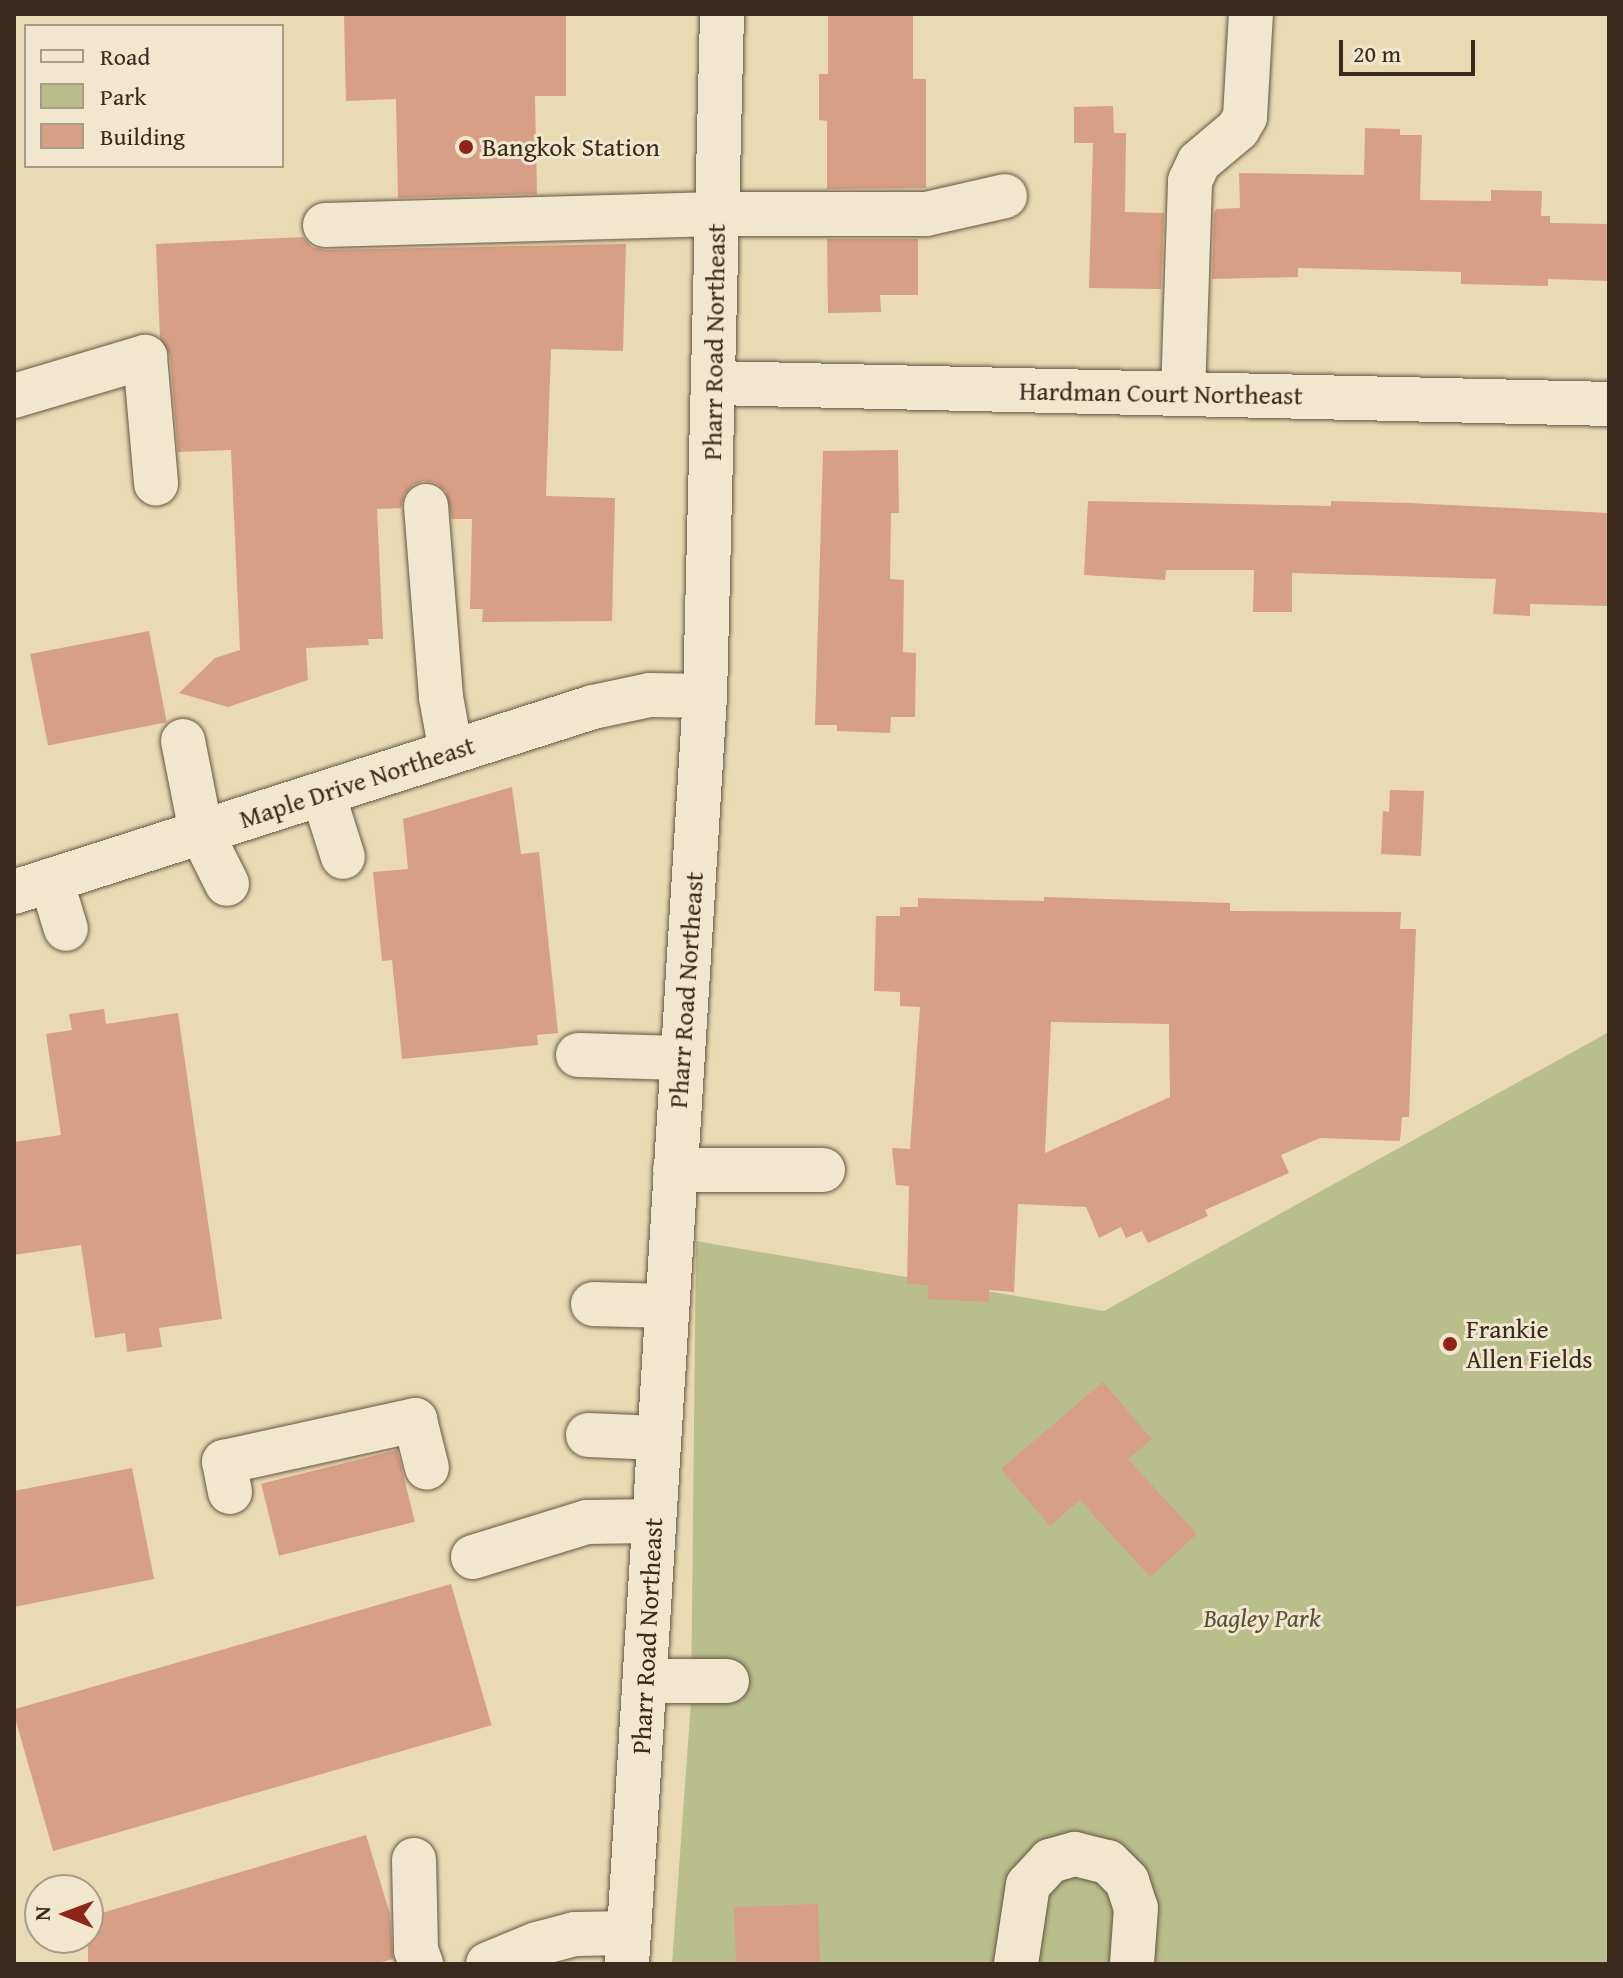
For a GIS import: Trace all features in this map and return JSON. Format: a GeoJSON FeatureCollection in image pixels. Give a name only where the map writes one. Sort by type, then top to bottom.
{"type":"FeatureCollection","features":[{"type":"Feature","properties":{"kind":"street","name":"Pharr Road Northeast"},"geometry":{"type":"LineString","coordinates":[[628,1949],[705,696],[722,14]]}},
{"type":"Feature","properties":{"kind":"street"},"geometry":{"type":"LineString","coordinates":[[1183,394],[1190,181],[1199,162],[1238,129],[1245,117],[1251,14]]}},
{"type":"Feature","properties":{"kind":"street"},"geometry":{"type":"LineString","coordinates":[[325,225],[717,214],[926,214],[1005,196]]}},
{"type":"Feature","properties":{"kind":"street"},"geometry":{"type":"LineString","coordinates":[[14,396],[145,357],[156,484]]}},
{"type":"Feature","properties":{"kind":"street","name":"Hardman Court Northeast"},"geometry":{"type":"LineString","coordinates":[[714,383],[1609,404]]}},
{"type":"Feature","properties":{"kind":"street"},"geometry":{"type":"LineString","coordinates":[[426,506],[441,697],[451,752]]}},
{"type":"Feature","properties":{"kind":"street","name":"Maple Drive Northeast"},"geometry":{"type":"LineString","coordinates":[[32,886],[593,707],[650,695],[705,696]]}},
{"type":"Feature","properties":{"kind":"street"},"geometry":{"type":"LineString","coordinates":[[183,741],[201,832],[227,884]]}},
{"type":"Feature","properties":{"kind":"street"},"geometry":{"type":"LineString","coordinates":[[323,794],[343,857]]}},
{"type":"Feature","properties":{"kind":"street"},"geometry":{"type":"LineString","coordinates":[[32,886],[66,929]]}},
{"type":"Feature","properties":{"kind":"street"},"geometry":{"type":"LineString","coordinates":[[578,1055],[681,1058]]}},
{"type":"Feature","properties":{"kind":"street"},"geometry":{"type":"LineString","coordinates":[[675,1170],[823,1170]]}},
{"type":"Feature","properties":{"kind":"street"},"geometry":{"type":"LineString","coordinates":[[593,1304],[667,1306]]}},
{"type":"Feature","properties":{"kind":"street"},"geometry":{"type":"LineString","coordinates":[[230,1492],[224,1462],[415,1420],[427,1468]]}},
{"type":"Feature","properties":{"kind":"street"},"geometry":{"type":"LineString","coordinates":[[588,1435],[658,1438]]}},
{"type":"Feature","properties":{"kind":"street"},"geometry":{"type":"LineString","coordinates":[[473,1557],[587,1522],[654,1521]]}},
{"type":"Feature","properties":{"kind":"street"},"geometry":{"type":"LineString","coordinates":[[645,1681],[727,1681]]}},
{"type":"Feature","properties":{"kind":"street"},"geometry":{"type":"LineString","coordinates":[[1016,1964],[1028,1885],[1050,1861],[1075,1854],[1108,1862],[1127,1881],[1136,1908],[1132,1964]]}},
{"type":"Feature","properties":{"kind":"street"},"geometry":{"type":"LineString","coordinates":[[414,1860],[416,1950],[421,1964]]}},
{"type":"Feature","properties":{"kind":"street"},"geometry":{"type":"LineString","coordinates":[[488,1964],[537,1944],[575,1934],[628,1949]]}},
{"type":"Feature","properties":{"kind":"green space","name":"Bagley Park"},"geometry":{"type":"Polygon","coordinates":[[[1609,1032],[1609,1964],[672,1964],[691,1702],[696,1241],[1104,1311],[1609,1032]]]}},
{"type":"Feature","properties":{"kind":"building","name":"Bangkok Station"},"geometry":{"type":"Polygon","coordinates":[[[344,14],[566,14],[566,96],[535,96],[537,194],[398,198],[396,99],[346,101],[344,14]]]}},
{"type":"Feature","properties":{"kind":"building"},"geometry":{"type":"Polygon","coordinates":[[[828,14],[913,14],[913,79],[926,79],[926,188],[827,189],[827,121],[819,120],[819,74],[828,74],[828,14]]]}},
{"type":"Feature","properties":{"kind":"building"},"geometry":{"type":"Polygon","coordinates":[[[1113,106],[1114,133],[1126,133],[1125,212],[1164,213],[1161,289],[1089,288],[1093,143],[1074,143],[1074,107],[1113,106]]]}},
{"type":"Feature","properties":{"kind":"building"},"geometry":{"type":"Polygon","coordinates":[[[1365,128],[1400,129],[1400,135],[1422,135],[1420,200],[1491,201],[1491,190],[1542,191],[1541,216],[1550,216],[1550,223],[1609,224],[1609,281],[1548,279],[1548,286],[1461,284],[1461,272],[1298,268],[1298,277],[1212,279],[1214,214],[1216,209],[1240,208],[1239,173],[1364,175],[1365,128]]]}},
{"type":"Feature","properties":{"kind":"building"},"geometry":{"type":"Polygon","coordinates":[[[303,237],[312,247],[326,250],[626,244],[623,351],[551,349],[546,496],[615,498],[612,621],[482,622],[483,609],[470,609],[472,519],[452,519],[446,491],[436,483],[423,481],[413,485],[404,495],[401,508],[377,509],[383,639],[368,639],[369,645],[306,648],[308,680],[228,707],[179,693],[215,658],[240,650],[231,450],[178,452],[170,355],[160,338],[156,244],[303,237]]]}},
{"type":"Feature","properties":{"kind":"building"},"geometry":{"type":"Polygon","coordinates":[[[827,239],[918,239],[918,295],[880,295],[881,312],[828,313],[827,239]]]}},
{"type":"Feature","properties":{"kind":"building"},"geometry":{"type":"Polygon","coordinates":[[[898,450],[899,513],[891,513],[890,579],[904,580],[903,652],[916,653],[915,717],[891,717],[890,733],[837,731],[837,725],[815,725],[823,451],[898,450]]]}},
{"type":"Feature","properties":{"kind":"building"},"geometry":{"type":"Polygon","coordinates":[[[1088,501],[1331,506],[1331,501],[1609,513],[1609,606],[1530,604],[1530,616],[1493,614],[1496,579],[1292,573],[1292,612],[1253,612],[1254,570],[1166,570],[1165,580],[1084,575],[1088,501]]]}},
{"type":"Feature","properties":{"kind":"building"},"geometry":{"type":"Polygon","coordinates":[[[149,631],[167,722],[48,745],[30,654],[149,631]]]}},
{"type":"Feature","properties":{"kind":"building"},"geometry":{"type":"Polygon","coordinates":[[[512,787],[521,854],[539,852],[558,1033],[537,1035],[538,1045],[402,1059],[392,960],[382,961],[373,872],[408,869],[403,819],[512,787]]]}},
{"type":"Feature","properties":{"kind":"building"},"geometry":{"type":"Polygon","coordinates":[[[1390,790],[1424,791],[1421,856],[1381,854],[1383,811],[1389,812],[1390,790]]]}},
{"type":"Feature","properties":{"kind":"building"},"geometry":{"type":"Polygon","coordinates":[[[1044,897],[1230,903],[1230,911],[1401,912],[1400,929],[1416,929],[1409,1117],[1402,1117],[1400,1141],[1320,1138],[1281,1155],[1289,1173],[1205,1210],[1208,1216],[1148,1243],[1142,1231],[1126,1238],[1121,1227],[1099,1238],[1086,1207],[1018,1204],[1014,1292],[989,1290],[989,1302],[928,1299],[928,1285],[907,1284],[909,1186],[896,1185],[892,1148],[910,1149],[920,1007],[900,1006],[900,992],[874,991],[876,916],[900,916],[900,907],[918,907],[918,898],[1044,901],[1044,897]],[[1051,1022],[1045,1153],[1170,1097],[1169,1024],[1051,1022]]]}},
{"type":"Feature","properties":{"kind":"building"},"geometry":{"type":"Polygon","coordinates":[[[104,1009],[106,1024],[178,1013],[222,1319],[159,1328],[162,1347],[127,1352],[125,1333],[95,1338],[81,1245],[14,1255],[14,1142],[61,1135],[46,1034],[72,1030],[69,1014],[104,1009]]]}},
{"type":"Feature","properties":{"kind":"building"},"geometry":{"type":"Polygon","coordinates":[[[1103,1382],[1152,1439],[1128,1459],[1197,1534],[1150,1577],[1080,1500],[1050,1526],[1001,1469],[1103,1382]]]}},
{"type":"Feature","properties":{"kind":"building"},"geometry":{"type":"Polygon","coordinates":[[[397,1450],[415,1522],[279,1556],[261,1484],[397,1450]]]}},
{"type":"Feature","properties":{"kind":"building"},"geometry":{"type":"Polygon","coordinates":[[[132,1468],[154,1579],[14,1607],[14,1491],[132,1468]]]}},
{"type":"Feature","properties":{"kind":"building"},"geometry":{"type":"Polygon","coordinates":[[[451,1584],[492,1725],[53,1851],[14,1709],[451,1584]]]}},
{"type":"Feature","properties":{"kind":"building"},"geometry":{"type":"Polygon","coordinates":[[[366,1835],[390,1914],[393,1959],[374,1964],[88,1964],[88,1954],[104,1954],[104,1912],[366,1835]]]}},
{"type":"Feature","properties":{"kind":"building"},"geometry":{"type":"Polygon","coordinates":[[[818,1904],[820,1964],[736,1964],[734,1907],[818,1904]]]}},
{"type":"Feature","properties":{"kind":"place","name":"Bangkok Station"},"geometry":{"type":"Point","coordinates":[466,147]}},
{"type":"Feature","properties":{"kind":"place","name":"Frankie Allen Fields"},"geometry":{"type":"Point","coordinates":[1450,1344]}}]}
